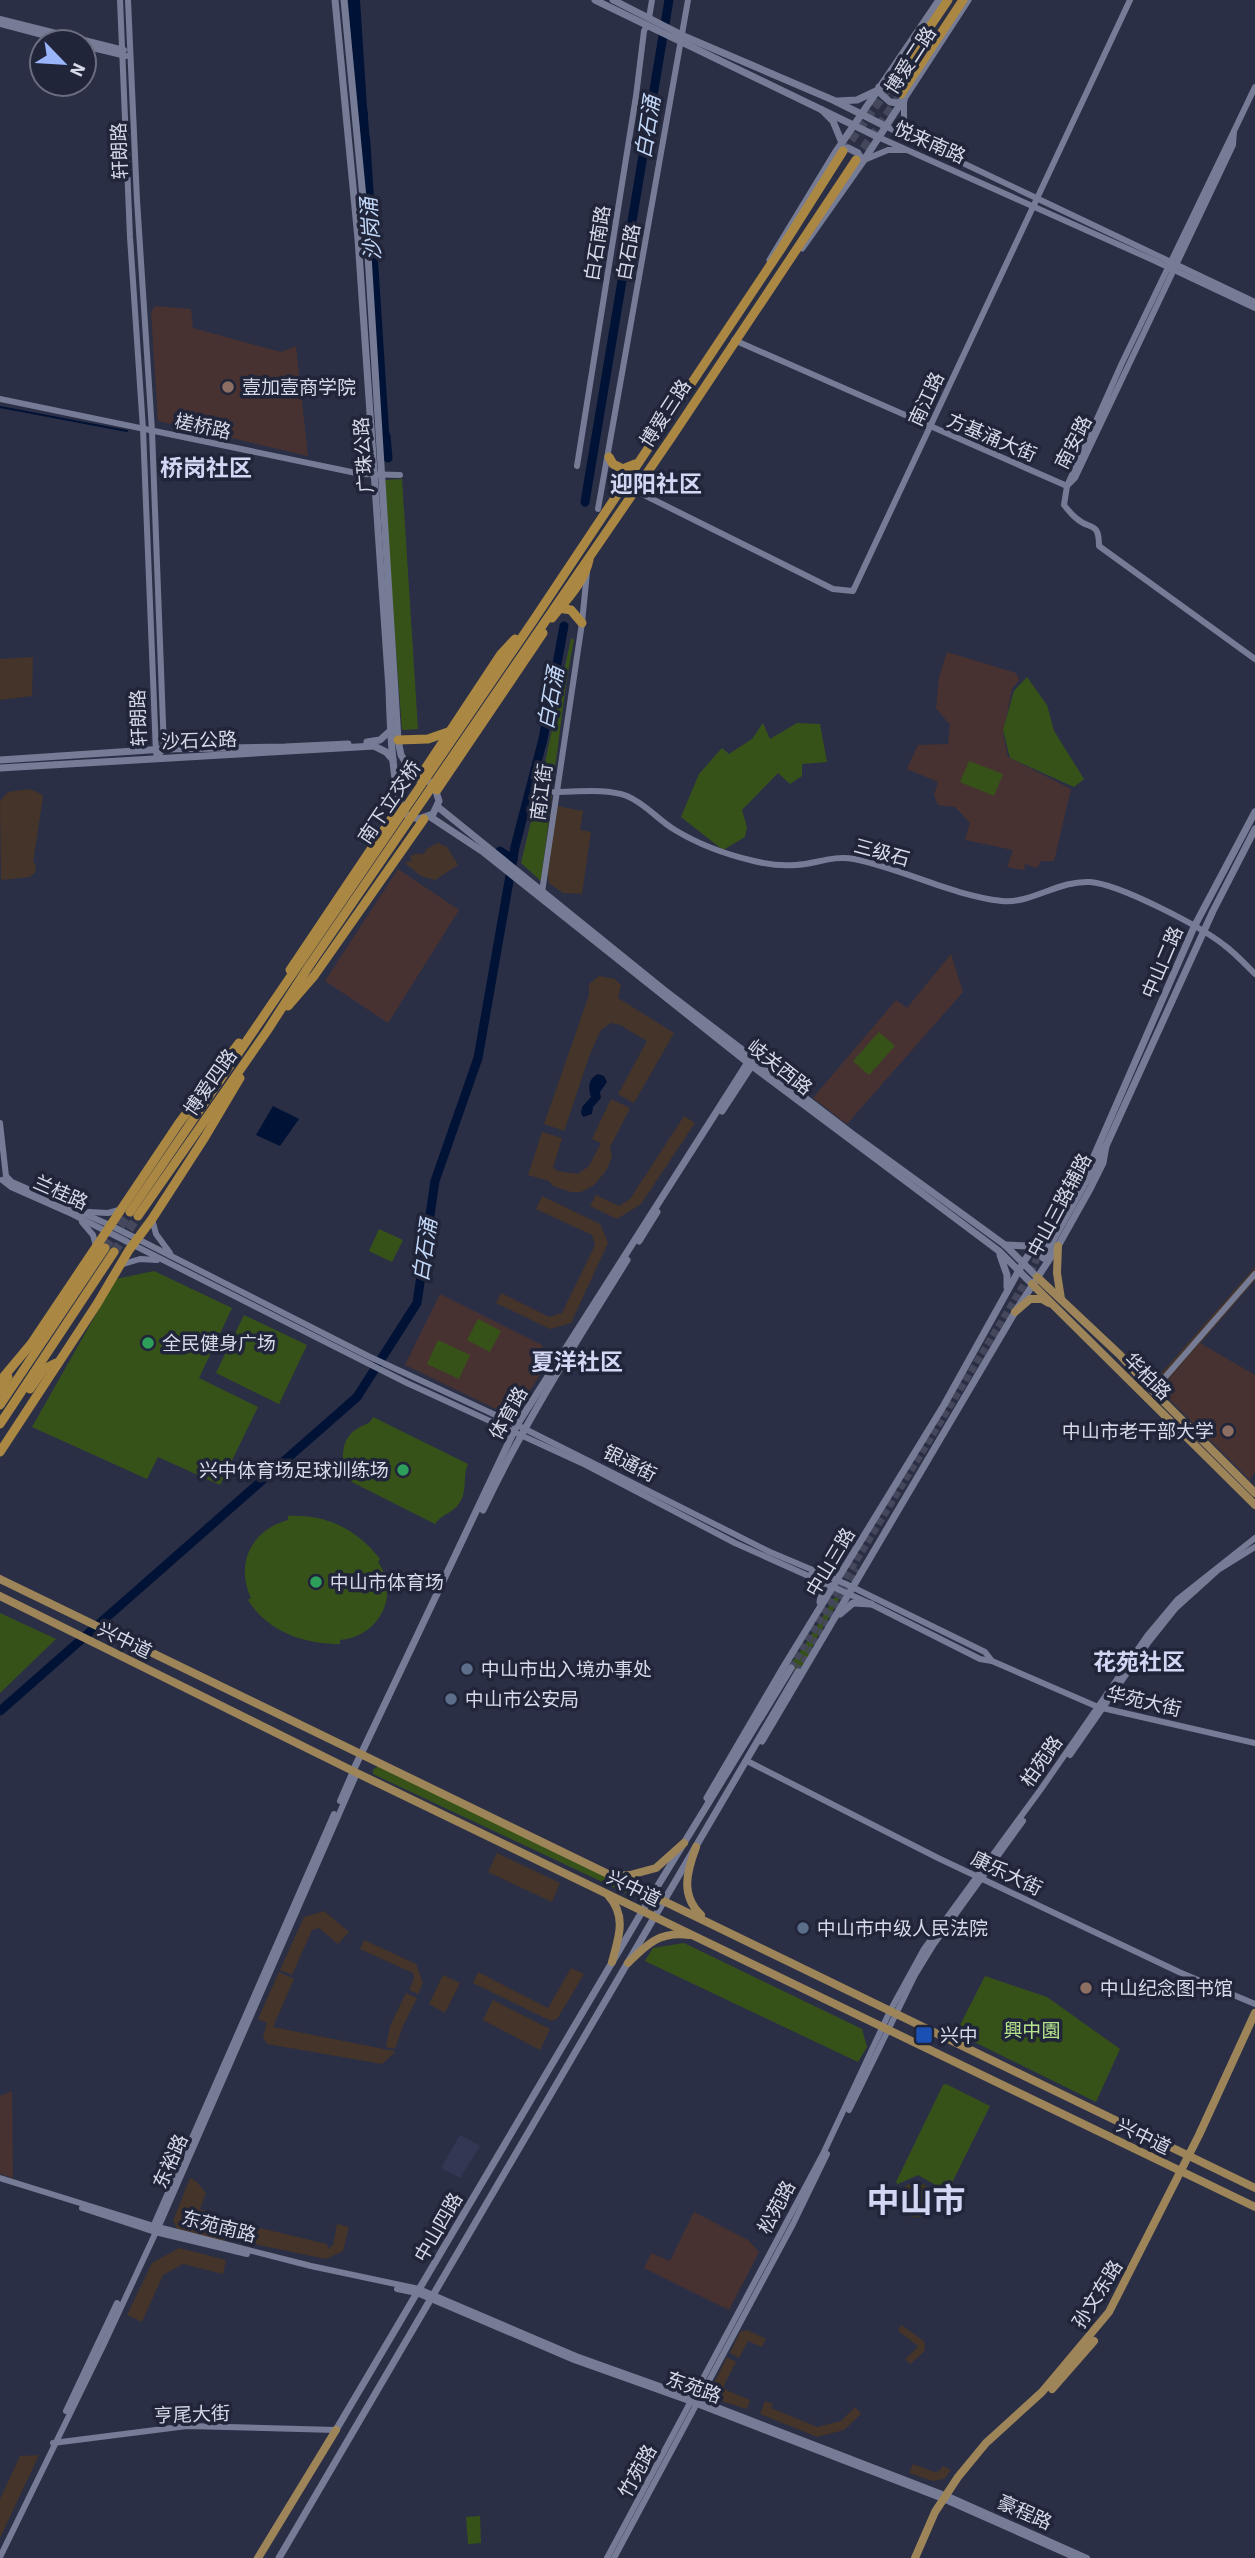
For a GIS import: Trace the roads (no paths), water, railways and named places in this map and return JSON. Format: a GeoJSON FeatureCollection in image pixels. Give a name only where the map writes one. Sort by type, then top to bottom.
{"type":"FeatureCollection","features":[{"type":"Feature","properties":{"kind":"highway"},"geometry":{"type":"LineString","coordinates":[[882,88],[948,0]]}},
{"type":"Feature","properties":{"kind":"highway"},"geometry":{"type":"LineString","coordinates":[[902,97],[966,0]]}},
{"type":"Feature","properties":{"kind":"highway","name":"博爱三路"},"geometry":{"type":"LineString","coordinates":[[511,661],[533,621],[763,276],[840,149]]}},
{"type":"Feature","properties":{"kind":"highway","name":"博爱三路"},"geometry":{"type":"LineString","coordinates":[[511,661],[558,608],[594,549],[671,438],[772,283],[859,162]]}},
{"type":"Feature","properties":{"kind":"highway"},"geometry":{"type":"LineString","coordinates":[[609,457],[613,464],[622,469],[636,464]]}},
{"type":"Feature","properties":{"kind":"highway"},"geometry":{"type":"LineString","coordinates":[[437,790],[527,659],[558,608],[587,571],[594,549]]}},
{"type":"Feature","properties":{"kind":"highway"},"geometry":{"type":"LineString","coordinates":[[558,608],[577,615],[582,623]]}},
{"type":"Feature","properties":{"kind":"highway"},"geometry":{"type":"LineString","coordinates":[[417,778],[501,654],[533,621]]}},
{"type":"Feature","properties":{"kind":"highway","name":"南下立交桥"},"geometry":{"type":"LineString","coordinates":[[304,965],[511,661]]}},
{"type":"Feature","properties":{"kind":"highway"},"geometry":{"type":"LineString","coordinates":[[396,743],[428,739],[449,731]]}},
{"type":"Feature","properties":{"kind":"highway"},"geometry":{"type":"LineString","coordinates":[[281,993],[286,975],[400,806]]}},
{"type":"Feature","properties":{"kind":"highway"},"geometry":{"type":"LineString","coordinates":[[267,1031],[314,975],[426,817]]}},
{"type":"Feature","properties":{"kind":"highway","name":"博爱四路"},"geometry":{"type":"LineString","coordinates":[[130,1213],[258,1022],[304,965]]}},
{"type":"Feature","properties":{"kind":"highway","name":"博爱四路"},"geometry":{"type":"LineString","coordinates":[[130,1213],[267,1031],[304,965]]}},
{"type":"Feature","properties":{"kind":"highway"},"geometry":{"type":"LineString","coordinates":[[0,1452],[227,1102],[257,1045]]}},
{"type":"Feature","properties":{"kind":"highway"},"geometry":{"type":"LineString","coordinates":[[0,1424],[105,1249],[109,1229],[130,1213]]}},
{"type":"Feature","properties":{"kind":"highway"},"geometry":{"type":"LineString","coordinates":[[0,1381],[105,1249]]}},
{"type":"Feature","properties":{"kind":"highway"},"geometry":{"type":"LineString","coordinates":[[0,1405],[105,1249]]}},
{"type":"Feature","properties":{"kind":"highway"},"geometry":{"type":"LineString","coordinates":[[0,1392],[31,1344]]}},
{"type":"Feature","properties":{"kind":"highway"},"geometry":{"type":"LineString","coordinates":[[15,1401],[25,1395],[44,1370],[60,1361]]}},
{"type":"Feature","properties":{"kind":"main road","name":"广珠公路"},"geometry":{"type":"LineString","coordinates":[[335,0],[358,239],[396,743]]}},
{"type":"Feature","properties":{"kind":"main road","name":"广珠公路"},"geometry":{"type":"LineString","coordinates":[[344,0],[367,239],[390,731],[401,755],[417,778]]}},
{"type":"Feature","properties":{"kind":"main road","name":"悦来南路"},"geometry":{"type":"LineString","coordinates":[[595,0],[678,36],[878,137]]}},
{"type":"Feature","properties":{"kind":"main road","name":"悦来南路"},"geometry":{"type":"LineString","coordinates":[[613,0],[651,23]]}},
{"type":"Feature","properties":{"kind":"main road","name":"博爱二路"},"geometry":{"type":"LineString","coordinates":[[854,124],[882,88],[939,0]]}},
{"type":"Feature","properties":{"kind":"main road","name":"悦来南路"},"geometry":{"type":"LineString","coordinates":[[678,36],[833,100],[885,126]]}},
{"type":"Feature","properties":{"kind":"main road"},"geometry":{"type":"LineString","coordinates":[[882,88],[880,93],[890,102],[898,103],[902,97]]}},
{"type":"Feature","properties":{"kind":"main road"},"geometry":{"type":"LineString","coordinates":[[833,100],[857,100],[882,88]]}},
{"type":"Feature","properties":{"kind":"main road","name":"博爱二路"},"geometry":{"type":"LineString","coordinates":[[878,137],[902,97]]}},
{"type":"Feature","properties":{"kind":"main road"},"geometry":{"type":"LineString","coordinates":[[820,107],[833,121],[840,149],[853,150],[861,159],[859,162]]}},
{"type":"Feature","properties":{"kind":"main road","name":"博爱三路"},"geometry":{"type":"LineString","coordinates":[[840,149],[854,124]]}},
{"type":"Feature","properties":{"kind":"main road","name":"博爱三路"},"geometry":{"type":"LineString","coordinates":[[859,162],[878,137]]}},
{"type":"Feature","properties":{"kind":"main road","name":"沙石公路"},"geometry":{"type":"LineString","coordinates":[[0,760],[374,742],[390,731]]}},
{"type":"Feature","properties":{"kind":"main road"},"geometry":{"type":"LineString","coordinates":[[396,743],[394,762],[400,806],[412,818],[426,817],[498,860]]}},
{"type":"Feature","properties":{"kind":"main road","name":"沙石公路"},"geometry":{"type":"LineString","coordinates":[[0,768],[158,752],[284,753],[373,746],[389,755],[394,762]]}},
{"type":"Feature","properties":{"kind":"main road"},"geometry":{"type":"LineString","coordinates":[[399,794],[404,785],[417,778],[430,782],[437,790],[438,807],[527,883]]}},
{"type":"Feature","properties":{"kind":"main road"},"geometry":{"type":"LineString","coordinates":[[426,817],[438,807]]}},
{"type":"Feature","properties":{"kind":"main road","name":"中山二路"},"geometry":{"type":"LineString","coordinates":[[1110,1131],[1194,927],[1255,812]]}},
{"type":"Feature","properties":{"kind":"main road","name":"中山二路"},"geometry":{"type":"LineString","coordinates":[[1110,1131],[1255,829]]}},
{"type":"Feature","properties":{"kind":"main road","name":"岐关西路"},"geometry":{"type":"LineString","coordinates":[[527,883],[542,892],[751,1060]]}},
{"type":"Feature","properties":{"kind":"main road","name":"岐关西路"},"geometry":{"type":"LineString","coordinates":[[527,883],[751,1060],[1002,1248],[1021,1267]]}},
{"type":"Feature","properties":{"kind":"main road","name":"体育路"},"geometry":{"type":"LineString","coordinates":[[355,1772],[519,1430],[751,1060]]}},
{"type":"Feature","properties":{"kind":"main road"},"geometry":{"type":"LineString","coordinates":[[1041,1255],[1106,1146],[1110,1131]]}},
{"type":"Feature","properties":{"kind":"main road"},"geometry":{"type":"LineString","coordinates":[[1041,1255],[1110,1131]]}},
{"type":"Feature","properties":{"kind":"main road","name":"中山三路辅路"},"geometry":{"type":"LineString","coordinates":[[1005,1298],[1021,1267],[1058,1246],[1103,1163],[1106,1146]]}},
{"type":"Feature","properties":{"kind":"main road","name":"中山三路辅路"},"geometry":{"type":"LineString","coordinates":[[1015,1312],[1035,1281],[1042,1236],[1075,1186],[1085,1178]]}},
{"type":"Feature","properties":{"kind":"main road"},"geometry":{"type":"LineString","coordinates":[[1005,1298],[1007,1275],[1002,1248],[1027,1246],[1042,1236]]}},
{"type":"Feature","properties":{"kind":"main road"},"geometry":{"type":"LineString","coordinates":[[1058,1246],[1057,1273],[1062,1302]]}},
{"type":"Feature","properties":{"kind":"main road","name":"华柏路"},"geometry":{"type":"LineString","coordinates":[[1021,1267],[1120,1355],[1255,1493]]}},
{"type":"Feature","properties":{"kind":"main road","name":"华柏路"},"geometry":{"type":"LineString","coordinates":[[1035,1281],[1052,1304],[1255,1505]]}},
{"type":"Feature","properties":{"kind":"main road","name":"中山三路"},"geometry":{"type":"LineString","coordinates":[[684,1843],[732,1754],[944,1405],[1005,1298]]}},
{"type":"Feature","properties":{"kind":"main road"},"geometry":{"type":"LineString","coordinates":[[1015,1312],[1030,1299],[1042,1299],[1052,1304]]}},
{"type":"Feature","properties":{"kind":"main road","name":"中山三路"},"geometry":{"type":"LineString","coordinates":[[695,1847],[819,1647],[1015,1312]]}},
{"type":"Feature","properties":{"kind":"main road"},"geometry":{"type":"LineString","coordinates":[[802,1637],[822,1598],[822,1589],[811,1575]]}},
{"type":"Feature","properties":{"kind":"main road","name":"兴中道"},"geometry":{"type":"LineString","coordinates":[[0,1579],[1255,2188]]}},
{"type":"Feature","properties":{"kind":"main road","name":"兴中道"},"geometry":{"type":"LineString","coordinates":[[0,1596],[355,1772],[1255,2207]]}},
{"type":"Feature","properties":{"kind":"main road"},"geometry":{"type":"LineString","coordinates":[[819,1647],[841,1612],[853,1603],[871,1604]]}},
{"type":"Feature","properties":{"kind":"main road","name":"中山三路"},"geometry":{"type":"LineString","coordinates":[[643,1910],[794,1670],[656,1916]]}},
{"type":"Feature","properties":{"kind":"main road"},"geometry":{"type":"LineString","coordinates":[[613,1876],[630,1875],[656,1868],[684,1843]]}},
{"type":"Feature","properties":{"kind":"main road"},"geometry":{"type":"LineString","coordinates":[[695,1847],[686,1883],[693,1907],[709,1922]]}},
{"type":"Feature","properties":{"kind":"main road"},"geometry":{"type":"LineString","coordinates":[[603,1890],[615,1903],[621,1917],[612,1962]]}},
{"type":"Feature","properties":{"kind":"main road","name":"中山四路"},"geometry":{"type":"LineString","coordinates":[[257,2558],[643,1910]]}},
{"type":"Feature","properties":{"kind":"main road","name":"中山四路"},"geometry":{"type":"LineString","coordinates":[[279,2558],[656,1916]]}},
{"type":"Feature","properties":{"kind":"main road"},"geometry":{"type":"LineString","coordinates":[[628,1963],[649,1942],[678,1933],[695,1936]]}},
{"type":"Feature","properties":{"kind":"main road","name":"孙文东路"},"geometry":{"type":"LineString","coordinates":[[1191,2156],[1255,2013]]}},
{"type":"Feature","properties":{"kind":"main road","name":"孙文东路"},"geometry":{"type":"LineString","coordinates":[[915,2558],[935,2512],[986,2443],[1042,2392],[1109,2312],[1183,2173],[1255,2023]]}},
{"type":"Feature","properties":{"kind":"main road","name":"孙文东路"},"geometry":{"type":"LineString","coordinates":[[921,2558],[947,2498]]}},
{"type":"Feature","properties":{"kind":"street","name":"轩朗路"},"geometry":{"type":"LineString","coordinates":[[120,0],[158,752]]}},
{"type":"Feature","properties":{"kind":"street","name":"轩朗路"},"geometry":{"type":"LineString","coordinates":[[128,0],[137,200],[152,431],[158,752]]}},
{"type":"Feature","properties":{"kind":"street","name":"白石南路"},"geometry":{"type":"LineString","coordinates":[[578,466],[644,31],[651,23],[652,0]]}},
{"type":"Feature","properties":{"kind":"street","name":"白石路"},"geometry":{"type":"LineString","coordinates":[[598,509],[609,457],[678,36],[688,0]]}},
{"type":"Feature","properties":{"kind":"street","name":"南江路"},"geometry":{"type":"LineString","coordinates":[[634,490],[833,589],[853,591],[1130,0]]}},
{"type":"Feature","properties":{"kind":"street"},"geometry":{"type":"LineString","coordinates":[[0,21],[131,56]]}},
{"type":"Feature","properties":{"kind":"street"},"geometry":{"type":"LineString","coordinates":[[0,21],[28,30]]}},
{"type":"Feature","properties":{"kind":"street"},"geometry":{"type":"LineString","coordinates":[[98,48],[122,52]]}},
{"type":"Feature","properties":{"kind":"street","name":"南安路"},"geometry":{"type":"LineString","coordinates":[[1067,486],[1074,478],[1255,87]]}},
{"type":"Feature","properties":{"kind":"street"},"geometry":{"type":"LineString","coordinates":[[902,97],[904,123],[922,144]]}},
{"type":"Feature","properties":{"kind":"street","name":"悦来南路"},"geometry":{"type":"LineString","coordinates":[[885,126],[1039,198],[1255,309]]}},
{"type":"Feature","properties":{"kind":"street","name":"悦来南路"},"geometry":{"type":"LineString","coordinates":[[878,137],[1255,302]]}},
{"type":"Feature","properties":{"kind":"street"},"geometry":{"type":"LineString","coordinates":[[859,162],[888,150],[907,150]]}},
{"type":"Feature","properties":{"kind":"street","name":"方基涌大街"},"geometry":{"type":"LineString","coordinates":[[734,340],[1067,486]]}},
{"type":"Feature","properties":{"kind":"street","name":"槎桥路"},"geometry":{"type":"LineString","coordinates":[[0,400],[361,474],[400,475]]}},
{"type":"Feature","properties":{"kind":"street"},"geometry":{"type":"LineString","coordinates":[[1067,486],[1064,505],[1077,520],[1095,527],[1099,534],[1099,546],[1255,659]]}},
{"type":"Feature","properties":{"kind":"street","name":"南江街"},"geometry":{"type":"LineString","coordinates":[[542,892],[582,623],[587,571]]}},
{"type":"Feature","properties":{"kind":"street","name":"三级石"},"geometry":{"type":"LineString","coordinates":[[556,792],[615,793],[626,796],[691,839],[755,861],[797,865],[820,859],[853,859],[930,881],[950,890],[1003,901],[1016,901],[1056,887],[1090,882],[1167,911],[1224,944],[1255,974]]}},
{"type":"Feature","properties":{"kind":"street"},"geometry":{"type":"LineString","coordinates":[[0,1123],[2,1177]]}},
{"type":"Feature","properties":{"kind":"street"},"geometry":{"type":"LineString","coordinates":[[2,1154],[8,1171],[19,1184]]}},
{"type":"Feature","properties":{"kind":"street","name":"兰桂路"},"geometry":{"type":"LineString","coordinates":[[2,1177],[109,1229]]}},
{"type":"Feature","properties":{"kind":"street","name":"兰桂路"},"geometry":{"type":"LineString","coordinates":[[2,1177],[11,1187],[73,1211]]}},
{"type":"Feature","properties":{"kind":"street"},"geometry":{"type":"LineString","coordinates":[[73,1211],[130,1213]]}},
{"type":"Feature","properties":{"kind":"street"},"geometry":{"type":"LineString","coordinates":[[73,1211],[105,1249]]}},
{"type":"Feature","properties":{"kind":"street"},"geometry":{"type":"LineString","coordinates":[[152,1219],[156,1234],[172,1255]]}},
{"type":"Feature","properties":{"kind":"street"},"geometry":{"type":"LineString","coordinates":[[109,1229],[166,1262],[367,1359]]}},
{"type":"Feature","properties":{"kind":"street"},"geometry":{"type":"LineString","coordinates":[[134,1242],[172,1255],[367,1359]]}},
{"type":"Feature","properties":{"kind":"street"},"geometry":{"type":"LineString","coordinates":[[120,1266],[140,1259],[166,1262]]}},
{"type":"Feature","properties":{"kind":"street"},"geometry":{"type":"LineString","coordinates":[[1153,1391],[1255,1274]]}},
{"type":"Feature","properties":{"kind":"street","name":"银通街"},"geometry":{"type":"LineString","coordinates":[[367,1359],[850,1590]]}},
{"type":"Feature","properties":{"kind":"street"},"geometry":{"type":"LineString","coordinates":[[519,1430],[735,1543],[835,1583]]}},
{"type":"Feature","properties":{"kind":"street","name":"柏苑路"},"geometry":{"type":"LineString","coordinates":[[885,2029],[933,1944],[1147,1636],[1178,1599],[1255,1538]]}},
{"type":"Feature","properties":{"kind":"street","name":"柏苑路"},"geometry":{"type":"LineString","coordinates":[[1100,1707],[1176,1608],[1218,1570],[1255,1547]]}},
{"type":"Feature","properties":{"kind":"street","name":"华苑大街"},"geometry":{"type":"LineString","coordinates":[[850,1590],[871,1604],[980,1659],[992,1661],[1100,1707],[1255,1743]]}},
{"type":"Feature","properties":{"kind":"street","name":"华苑大街"},"geometry":{"type":"LineString","coordinates":[[850,1590],[985,1652],[992,1661]]}},
{"type":"Feature","properties":{"kind":"street","name":"康乐大街"},"geometry":{"type":"LineString","coordinates":[[749,1762],[980,1878],[1168,1967],[1255,2004]]}},
{"type":"Feature","properties":{"kind":"street","name":"东裕路"},"geometry":{"type":"LineString","coordinates":[[0,2557],[155,2229],[355,1772]]}},
{"type":"Feature","properties":{"kind":"street","name":"松苑路"},"geometry":{"type":"LineString","coordinates":[[695,2401],[885,2029]]}},
{"type":"Feature","properties":{"kind":"street","name":"东苑南路"},"geometry":{"type":"LineString","coordinates":[[0,2180],[155,2229],[418,2291],[432,2299]]}},
{"type":"Feature","properties":{"kind":"street","name":"东苑路"},"geometry":{"type":"LineString","coordinates":[[432,2299],[574,2360],[695,2401],[947,2498]]}},
{"type":"Feature","properties":{"kind":"street","name":"竹苑路"},"geometry":{"type":"LineString","coordinates":[[607,2558],[695,2401]]}},
{"type":"Feature","properties":{"kind":"street","name":"竹苑路"},"geometry":{"type":"LineString","coordinates":[[614,2558],[695,2401]]}},
{"type":"Feature","properties":{"kind":"street","name":"亨尾大街"},"geometry":{"type":"LineString","coordinates":[[53,2443],[187,2427],[335,2430]]}},
{"type":"Feature","properties":{"kind":"street","name":"东裕路"},"geometry":{"type":"LineString","coordinates":[[0,2549],[53,2443]]}},
{"type":"Feature","properties":{"kind":"street","name":"豪程路"},"geometry":{"type":"LineString","coordinates":[[947,2498],[1076,2558]]}},
{"type":"Feature","properties":{"kind":"street","name":"豪程路"},"geometry":{"type":"LineString","coordinates":[[947,2498],[1087,2558]]}},
{"type":"Feature","properties":{"kind":"water"},"geometry":{"type":"Polygon","coordinates":[[[348,0],[360,0],[368,123],[358,123],[348,0]]]}},
{"type":"Feature","properties":{"kind":"water"},"geometry":{"type":"Polygon","coordinates":[[[370,137],[390,446],[380,447],[359,139],[370,137]]]}},
{"type":"Feature","properties":{"kind":"water"},"geometry":{"type":"Polygon","coordinates":[[[598,1074],[604,1076],[607,1082],[592,1114],[583,1117],[582,1107],[591,1097],[589,1090],[592,1078],[598,1074]]]}},
{"type":"Feature","properties":{"kind":"water"},"geometry":{"type":"Polygon","coordinates":[[[273,1106],[299,1119],[280,1146],[256,1135],[273,1106]]]}},
{"type":"Feature","properties":{"kind":"waterway","name":"白石涌"},"geometry":{"type":"LineString","coordinates":[[585,502],[669,0]]}},
{"type":"Feature","properties":{"kind":"waterway","name":"沙岗涌"},"geometry":{"type":"LineString","coordinates":[[363,111],[366,150]]}},
{"type":"Feature","properties":{"kind":"waterway"},"geometry":{"type":"LineString","coordinates":[[0,407],[127,431]]}},
{"type":"Feature","properties":{"kind":"waterway","name":"沙岗涌"},"geometry":{"type":"LineString","coordinates":[[386,436],[388,458]]}},
{"type":"Feature","properties":{"kind":"waterway","name":"白石涌"},"geometry":{"type":"LineString","coordinates":[[0,1711],[357,1397],[417,1303],[435,1181],[478,1058],[515,847],[543,739],[564,626]]}},
{"type":"Feature","properties":{"kind":"waterway","name":"沙岗涌"},"geometry":{"type":"LineString","coordinates":[[500,851],[513,860]]}},
{"type":"Feature","properties":{"kind":"tunnel"},"geometry":{"type":"LineString","coordinates":[[843,151],[889,87]]}},
{"type":"Feature","properties":{"kind":"tunnel"},"geometry":{"type":"LineString","coordinates":[[856,160],[901,94]]}},
{"type":"Feature","properties":{"kind":"tunnel"},"geometry":{"type":"LineString","coordinates":[[105,1248],[130,1212]]}},
{"type":"Feature","properties":{"kind":"tunnel"},"geometry":{"type":"LineString","coordinates":[[114,1252],[138,1216]]}},
{"type":"Feature","properties":{"kind":"tunnel"},"geometry":{"type":"LineString","coordinates":[[791,1668],[1029,1276],[1039,1254]]}},
{"type":"Feature","properties":{"kind":"tunnel"},"geometry":{"type":"LineString","coordinates":[[798,1672],[859,1570]]}},
{"type":"Feature","properties":{"kind":"place","name":"壹加壹商学院"},"geometry":{"type":"Point","coordinates":[228,387]}},
{"type":"Feature","properties":{"kind":"place","name":"全民健身广场"},"geometry":{"type":"Point","coordinates":[148,1343]}},
{"type":"Feature","properties":{"kind":"place","name":"中山市老干部大学"},"geometry":{"type":"Point","coordinates":[1228,1431]}},
{"type":"Feature","properties":{"kind":"place","name":"兴中体育场足球训练场"},"geometry":{"type":"Point","coordinates":[403,1470]}},
{"type":"Feature","properties":{"kind":"place","name":"中山市体育场"},"geometry":{"type":"Point","coordinates":[316,1582]}},
{"type":"Feature","properties":{"kind":"place","name":"中山市出入境办事处"},"geometry":{"type":"Point","coordinates":[467,1669]}},
{"type":"Feature","properties":{"kind":"place","name":"中山市公安局"},"geometry":{"type":"Point","coordinates":[451,1699]}},
{"type":"Feature","properties":{"kind":"place","name":"中山市中级人民法院"},"geometry":{"type":"Point","coordinates":[803,1928]}},
{"type":"Feature","properties":{"kind":"place","name":"中山纪念图书馆"},"geometry":{"type":"Point","coordinates":[1086,1988]}},
{"type":"Feature","properties":{"kind":"place","name":"兴中"},"geometry":{"type":"Point","coordinates":[924,2035]}},
{"type":"Feature","properties":{"kind":"district","name":"桥岗社区"},"geometry":{"type":"Point","coordinates":[206,468]}},
{"type":"Feature","properties":{"kind":"district","name":"迎阳社区"},"geometry":{"type":"Point","coordinates":[656,484]}},
{"type":"Feature","properties":{"kind":"district","name":"夏洋社区"},"geometry":{"type":"Point","coordinates":[577,1362]}},
{"type":"Feature","properties":{"kind":"district","name":"花苑社区"},"geometry":{"type":"Point","coordinates":[1139,1662]}},
{"type":"Feature","properties":{"kind":"district","name":"中山市"},"geometry":{"type":"Point","coordinates":[916,2200]}},
{"type":"Feature","properties":{"kind":"park label","name":"興中園"},"geometry":{"type":"Point","coordinates":[1032,2030]}}]}
